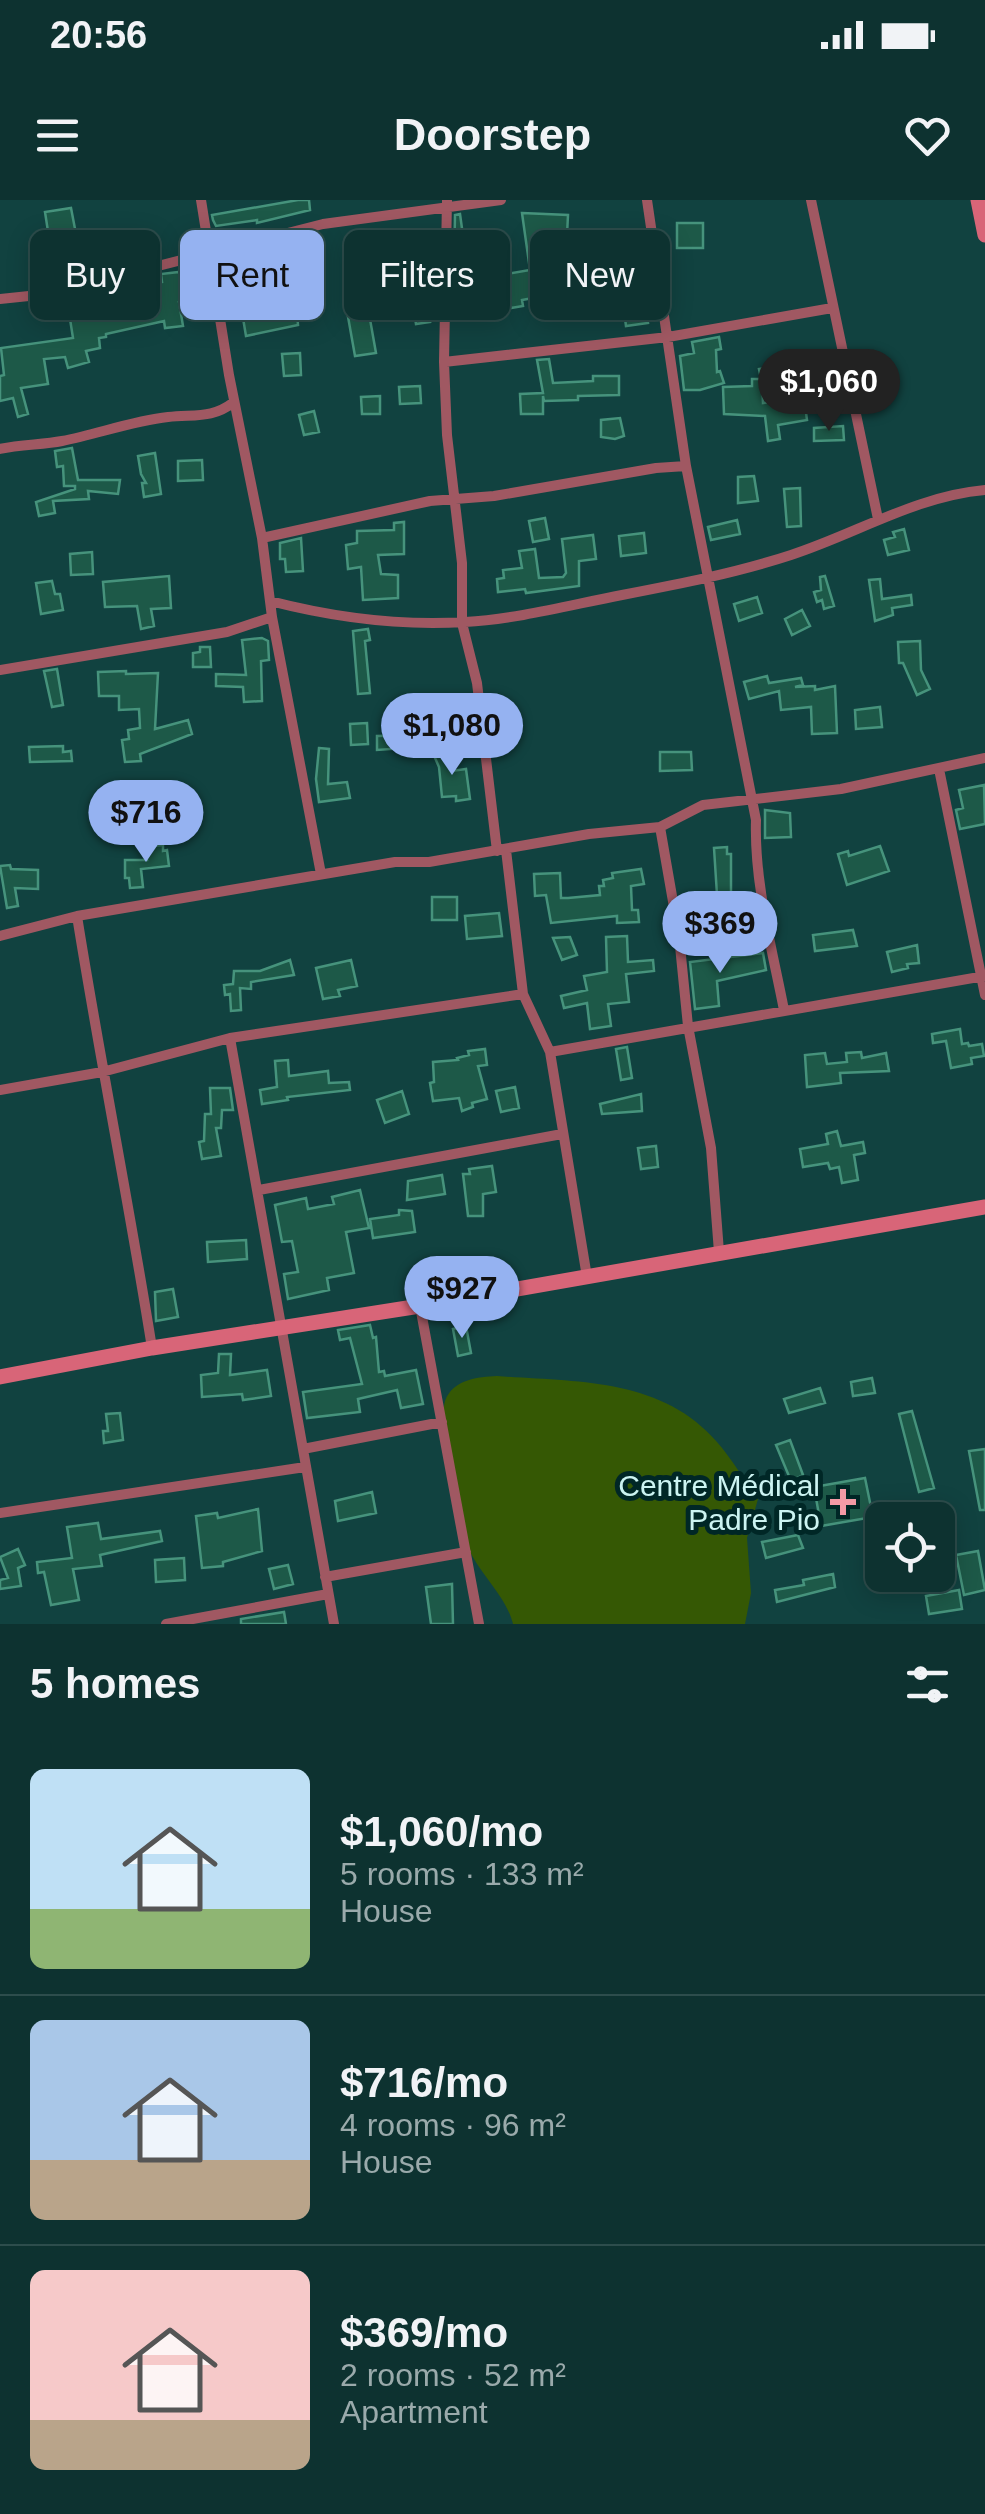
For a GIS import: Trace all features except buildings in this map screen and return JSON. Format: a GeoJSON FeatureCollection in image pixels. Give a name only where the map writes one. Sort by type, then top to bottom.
{"type":"FeatureCollection","features":[{"type":"Feature","properties":{"kind":"street"},"geometry":{"type":"LineString","coordinates":[[201,200],[206,230]]}},
{"type":"Feature","properties":{"kind":"street"},"geometry":{"type":"LineString","coordinates":[[300,230],[446,205],[501,200]]}},
{"type":"Feature","properties":{"kind":"street"},"geometry":{"type":"LineString","coordinates":[[647,200],[686,466],[756,820],[762,898],[784,1010]]}},
{"type":"Feature","properties":{"kind":"street"},"geometry":{"type":"LineString","coordinates":[[811,200],[878,519]]}},
{"type":"Feature","properties":{"kind":"street"},"geometry":{"type":"LineString","coordinates":[[978,200],[985,235]]}},
{"type":"Feature","properties":{"kind":"street"},"geometry":{"type":"LineString","coordinates":[[446,205],[444,362],[447,435],[462,563],[462,623],[477,682],[523,994],[550,1052],[587,1277]]}},
{"type":"Feature","properties":{"kind":"street"},"geometry":{"type":"LineString","coordinates":[[0,299],[48,294],[180,261]]}},
{"type":"Feature","properties":{"kind":"street"},"geometry":{"type":"LineString","coordinates":[[444,362],[668,337],[832,308]]}},
{"type":"Feature","properties":{"kind":"street"},"geometry":{"type":"LineString","coordinates":[[221,320],[320,874]]}},
{"type":"Feature","properties":{"kind":"street"},"geometry":{"type":"LineString","coordinates":[[0,449],[60,441],[113,426],[169,417],[196,418],[220,413],[234,402]]}},
{"type":"Feature","properties":{"kind":"street"},"geometry":{"type":"LineString","coordinates":[[262,538],[430,502],[686,466]]}},
{"type":"Feature","properties":{"kind":"street"},"geometry":{"type":"LineString","coordinates":[[270,601],[336,617],[462,623],[506,618],[710,578],[796,554],[878,519],[985,490]]}},
{"type":"Feature","properties":{"kind":"street"},"geometry":{"type":"LineString","coordinates":[[0,670],[227,632],[272,617]]}},
{"type":"Feature","properties":{"kind":"street"},"geometry":{"type":"LineString","coordinates":[[0,936],[78,916],[320,874],[395,862],[430,862],[589,834],[660,826],[704,806],[841,789],[985,758]]}},
{"type":"Feature","properties":{"kind":"street"},"geometry":{"type":"LineString","coordinates":[[939,769],[985,995]]}},
{"type":"Feature","properties":{"kind":"street"},"geometry":{"type":"LineString","coordinates":[[660,826],[679,936],[688,1026],[711,1148],[719,1252]]}},
{"type":"Feature","properties":{"kind":"street"},"geometry":{"type":"LineString","coordinates":[[78,916],[152,1348]]}},
{"type":"Feature","properties":{"kind":"street"},"geometry":{"type":"LineString","coordinates":[[550,1052],[984,977]]}},
{"type":"Feature","properties":{"kind":"street"},"geometry":{"type":"LineString","coordinates":[[0,1090],[102,1072],[230,1038],[523,994]]}},
{"type":"Feature","properties":{"kind":"street"},"geometry":{"type":"LineString","coordinates":[[230,1038],[334,1624]]}},
{"type":"Feature","properties":{"kind":"street"},"geometry":{"type":"LineString","coordinates":[[259,1190],[562,1134]]}},
{"type":"Feature","properties":{"kind":"street"},"geometry":{"type":"LineString","coordinates":[[0,1377],[985,1207]]}},
{"type":"Feature","properties":{"kind":"street"},"geometry":{"type":"LineString","coordinates":[[420,1306],[479,1624]]}},
{"type":"Feature","properties":{"kind":"street"},"geometry":{"type":"LineString","coordinates":[[303,1450],[442,1422]]}},
{"type":"Feature","properties":{"kind":"street"},"geometry":{"type":"LineString","coordinates":[[0,1513],[306,1467]]}},
{"type":"Feature","properties":{"kind":"street"},"geometry":{"type":"LineString","coordinates":[[326,1576],[466,1552]]}},
{"type":"Feature","properties":{"kind":"street"},"geometry":{"type":"LineString","coordinates":[[166,1624],[328,1594]]}},
{"type":"Feature","properties":{"kind":"green space"},"geometry":{"type":"Polygon","coordinates":[[[497,1376],[586,1382],[643,1394],[695,1421],[717,1442],[758,1499],[747,1538],[751,1593],[745,1624],[513,1624],[467,1545],[444,1430],[445,1401],[454,1388],[474,1379],[497,1376]]]}},
{"type":"Feature","properties":{"kind":"place","name":"Centre Médical Padre Pio"},"geometry":{"type":"Point","coordinates":[843,1502]}}]}
